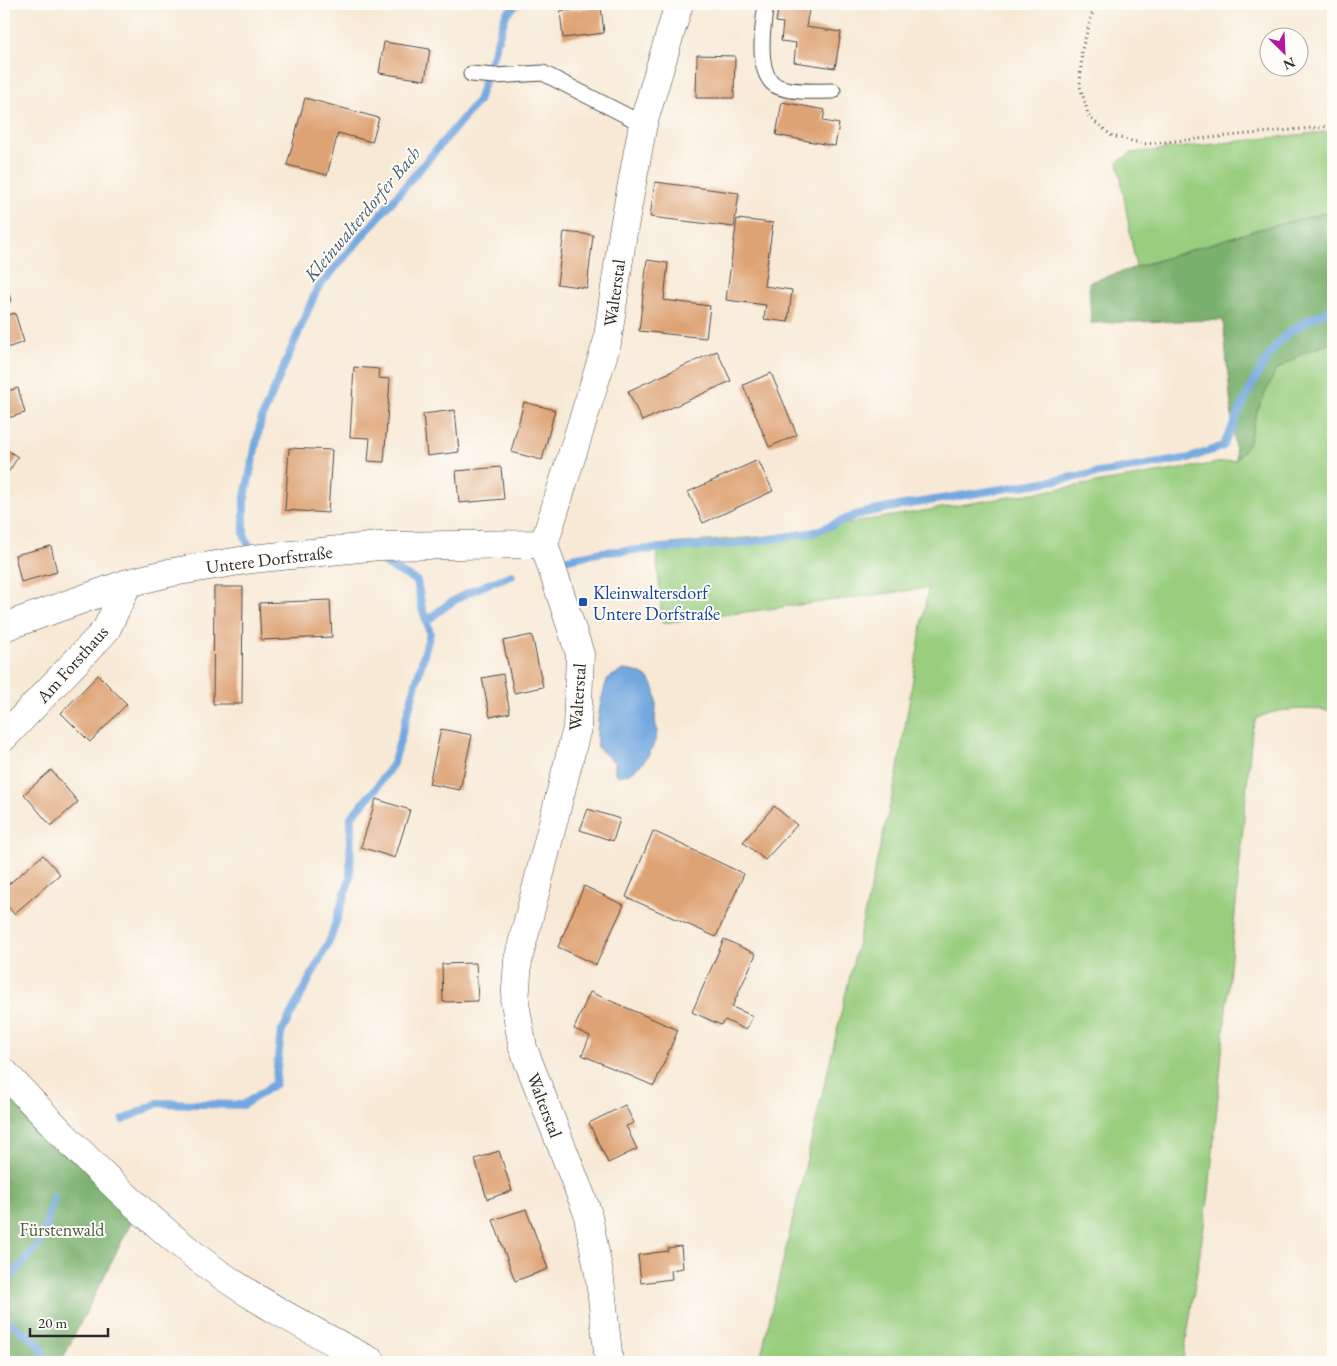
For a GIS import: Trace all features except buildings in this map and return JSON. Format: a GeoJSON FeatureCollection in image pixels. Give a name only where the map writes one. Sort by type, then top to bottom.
{"type":"FeatureCollection","features":[{"type":"Feature","properties":{"kind":"street","name":"Walterstal"},"geometry":{"type":"LineString","coordinates":[[609,1362],[600,1279],[587,1210],[523,1048],[515,1003],[518,960],[577,728],[580,654],[544,544],[607,343],[623,232],[643,124],[679,4]]}},
{"type":"Feature","properties":{"kind":"street","name":"Untere Dorfstraße"},"geometry":{"type":"LineString","coordinates":[[4,627],[128,583],[172,572],[252,559],[379,546],[544,544]]}},
{"type":"Feature","properties":{"kind":"street","name":"Am Forsthaus"},"geometry":{"type":"LineString","coordinates":[[4,737],[106,630],[128,583]]}},
{"type":"Feature","properties":{"kind":"street"},"geometry":{"type":"LineString","coordinates":[[4,1072],[97,1170],[195,1256],[278,1312],[372,1362]]}},
{"type":"Feature","properties":{"kind":"lane"},"geometry":{"type":"LineString","coordinates":[[766,4],[761,40],[765,71],[770,81],[779,87],[834,91]]}},
{"type":"Feature","properties":{"kind":"lane"},"geometry":{"type":"LineString","coordinates":[[471,74],[495,76],[543,73],[643,124]]}},
{"type":"Feature","properties":{"kind":"path"},"geometry":{"type":"LineString","coordinates":[[1095,4],[1082,49],[1080,86],[1089,117],[1112,136],[1144,144],[1333,126]]}},
{"type":"Feature","properties":{"kind":"green space"},"geometry":{"type":"Polygon","coordinates":[[[1333,131],[1333,211],[1252,231],[1136,267],[1118,162],[1131,153],[1333,131]]]}},
{"type":"Feature","properties":{"kind":"green space"},"geometry":{"type":"Polygon","coordinates":[[[1333,211],[1333,342],[1304,353],[1276,370],[1257,411],[1249,442],[1236,460],[1223,320],[1091,323],[1089,282],[1252,231],[1333,211]]]}},
{"type":"Feature","properties":{"kind":"green space"},"geometry":{"type":"Polygon","coordinates":[[[1333,342],[1333,710],[1284,710],[1274,712],[1256,719],[1252,731],[1209,1193],[1183,1362],[763,1362],[761,1355],[897,775],[928,588],[662,623],[656,545],[770,536],[1236,460],[1249,442],[1257,411],[1276,370],[1304,353],[1333,342]]]}},
{"type":"Feature","properties":{"kind":"green space","name":"Fürstenwald"},"geometry":{"type":"Polygon","coordinates":[[[4,1084],[133,1219],[61,1362],[4,1362],[4,1084]]]}},
{"type":"Feature","properties":{"kind":"water"},"geometry":{"type":"Polygon","coordinates":[[[624,670],[643,675],[653,686],[656,701],[655,720],[657,731],[653,746],[640,766],[627,774],[619,776],[615,773],[615,763],[597,747],[597,729],[601,703],[608,678],[624,670]]]}},
{"type":"Feature","properties":{"kind":"waterway","name":"Kleinwalterdorfer Bach"},"geometry":{"type":"LineString","coordinates":[[249,546],[244,534],[244,502],[261,420],[317,289],[478,101],[506,14],[517,4]]}},
{"type":"Feature","properties":{"kind":"waterway"},"geometry":{"type":"LineString","coordinates":[[568,559],[603,552],[737,544],[812,533],[859,514],[898,506],[1190,458],[1223,446],[1255,379],[1278,343],[1304,323],[1333,309]]}},
{"type":"Feature","properties":{"kind":"waterway","name":"Kleinwalterdorfer Bach"},"geometry":{"type":"LineString","coordinates":[[123,1120],[158,1103],[243,1105],[275,1084],[281,1033],[330,940],[350,878],[351,817],[375,790],[394,762],[430,633],[422,608],[417,581],[385,564]]}},
{"type":"Feature","properties":{"kind":"waterway"},"geometry":{"type":"LineString","coordinates":[[426,622],[456,599],[487,584],[512,575]]}},
{"type":"Feature","properties":{"kind":"waterway","name":"Kleinwalterdorfer Bach"},"geometry":{"type":"LineString","coordinates":[[4,1285],[42,1240],[54,1196]]}},
{"type":"Feature","properties":{"kind":"waterway"},"geometry":{"type":"LineString","coordinates":[[4,1311],[6,1319],[40,1345],[45,1362]]}},
{"type":"Feature","properties":{"kind":"place","name":"Kleinwaltersdorf Untere Dorfstraße"},"geometry":{"type":"Point","coordinates":[583,602]}}]}
